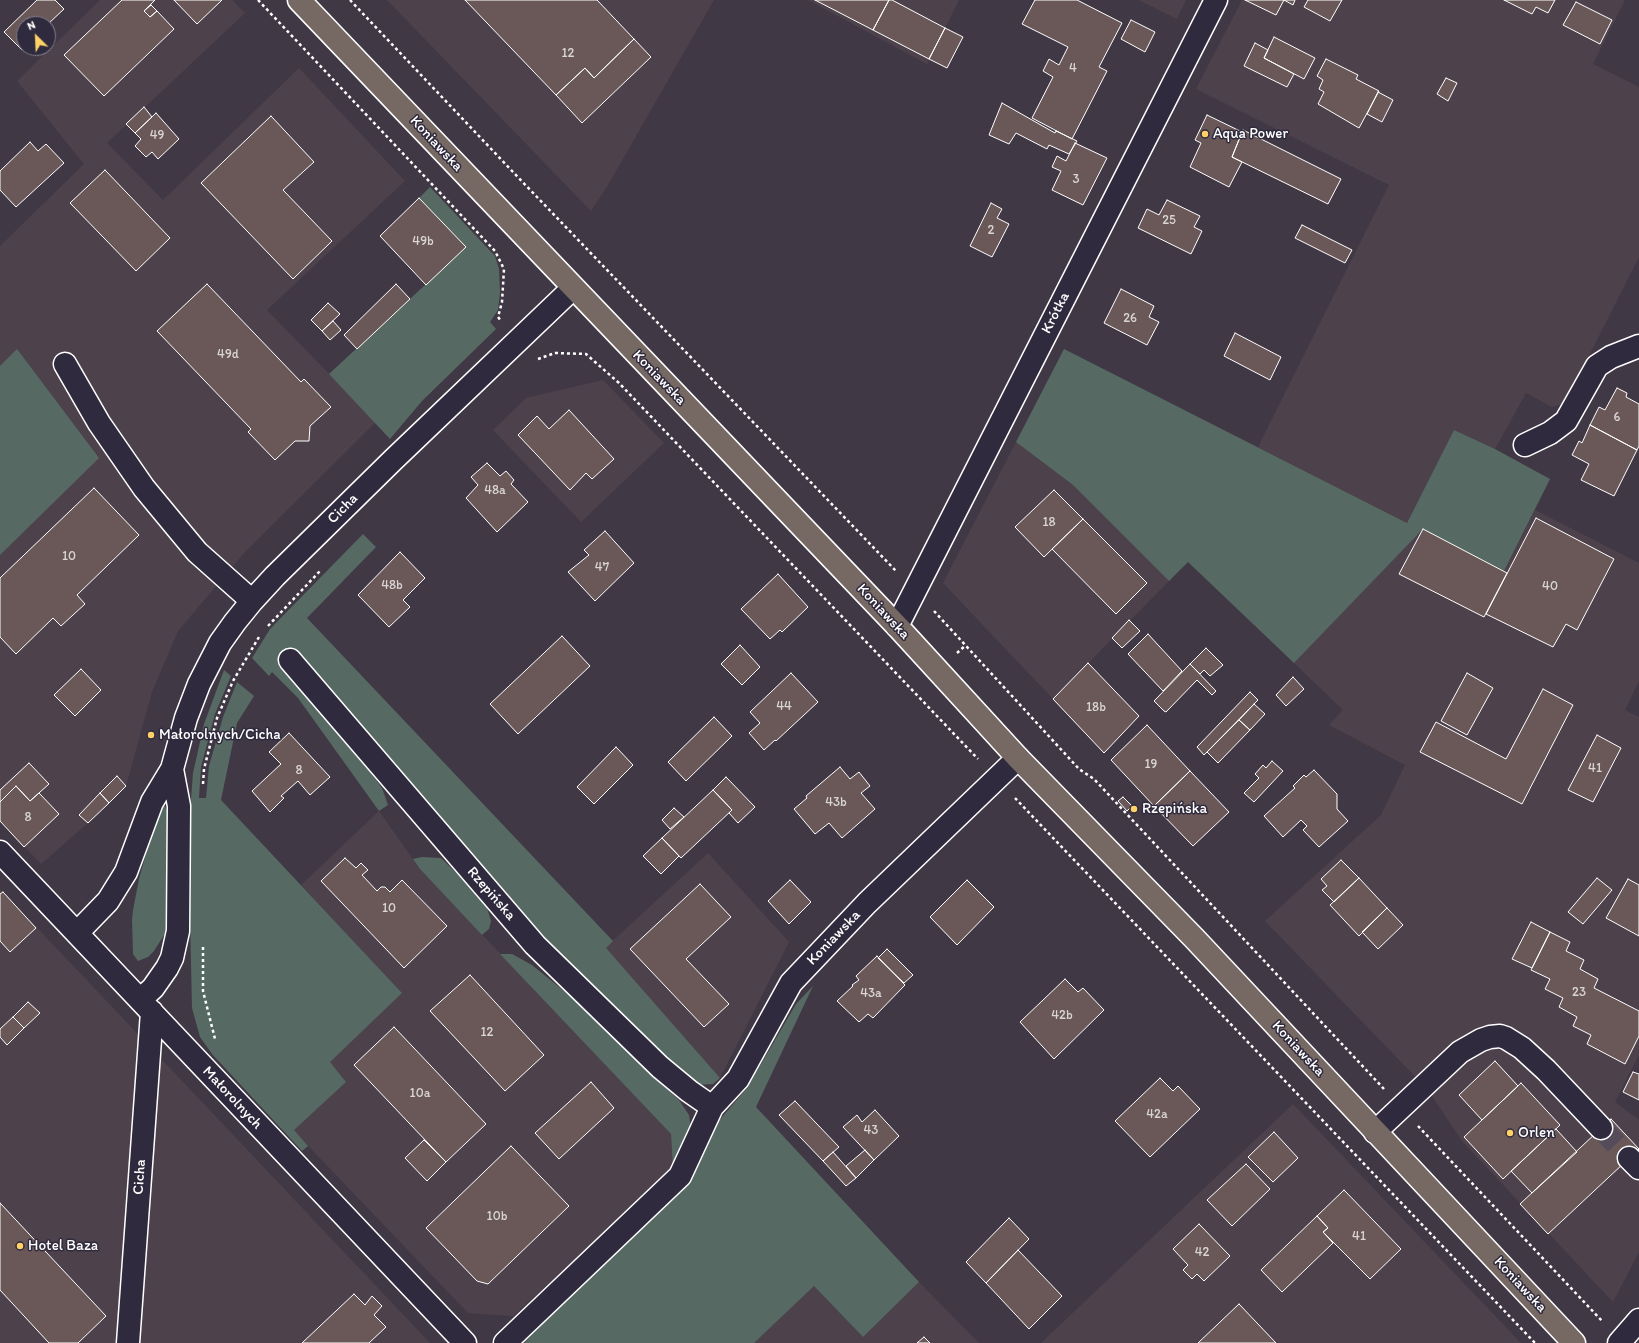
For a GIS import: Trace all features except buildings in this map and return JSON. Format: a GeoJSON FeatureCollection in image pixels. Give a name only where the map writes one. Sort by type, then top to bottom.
{"type":"FeatureCollection","features":[{"type":"Feature","properties":{"kind":"main road","name":"Koniawska"},"geometry":{"type":"LineString","coordinates":[[299,0],[897,626],[1018,758],[1194,938],[1574,1343]]}},
{"type":"Feature","properties":{"kind":"street","name":"Krótka"},"geometry":{"type":"LineString","coordinates":[[897,626],[1216,0]]}},
{"type":"Feature","properties":{"kind":"street","name":"Cicha"},"geometry":{"type":"LineString","coordinates":[[172,769],[186,718],[199,684],[220,643],[252,601],[393,460],[573,288]]}},
{"type":"Feature","properties":{"kind":"street"},"geometry":{"type":"LineString","coordinates":[[1525,445],[1550,433],[1566,421],[1597,366],[1610,357],[1639,346]]}},
{"type":"Feature","properties":{"kind":"street"},"geometry":{"type":"LineString","coordinates":[[65,364],[99,423],[144,488],[197,552],[252,601]]}},
{"type":"Feature","properties":{"kind":"street","name":"Rzepińska"},"geometry":{"type":"LineString","coordinates":[[290,660],[535,945],[660,1067],[689,1091],[712,1107]]}},
{"type":"Feature","properties":{"kind":"street","name":"Koniawska"},"geometry":{"type":"LineString","coordinates":[[505,1343],[680,1176],[712,1107],[738,1078],[791,983],[867,903],[1018,758]]}},
{"type":"Feature","properties":{"kind":"street"},"geometry":{"type":"LineString","coordinates":[[77,933],[97,913],[117,887],[126,872],[152,802],[172,769]]}},
{"type":"Feature","properties":{"kind":"street"},"geometry":{"type":"LineString","coordinates":[[147,1005],[153,988],[172,958],[178,931],[179,806],[172,769]]}},
{"type":"Feature","properties":{"kind":"street","name":"Małorolnych"},"geometry":{"type":"LineString","coordinates":[[0,852],[147,1005],[206,1071],[465,1343]]}},
{"type":"Feature","properties":{"kind":"street","name":"Cicha"},"geometry":{"type":"LineString","coordinates":[[128,1343],[147,1005]]}},
{"type":"Feature","properties":{"kind":"street"},"geometry":{"type":"LineString","coordinates":[[1375,1132],[1460,1052],[1490,1036],[1500,1036],[1506,1038],[1522,1048],[1546,1070],[1601,1128]]}},
{"type":"Feature","properties":{"kind":"street"},"geometry":{"type":"LineString","coordinates":[[1620,1342],[1639,1320]]}},
{"type":"Feature","properties":{"kind":"path"},"geometry":{"type":"LineString","coordinates":[[258,0],[495,251],[504,269],[502,302],[498,317]]}},
{"type":"Feature","properties":{"kind":"path"},"geometry":{"type":"LineString","coordinates":[[350,0],[914,590],[1079,769],[1094,779],[1620,1342]]}},
{"type":"Feature","properties":{"kind":"path"},"geometry":{"type":"LineString","coordinates":[[537,359],[554,352],[586,354],[619,383],[1535,1343]]}},
{"type":"Feature","properties":{"kind":"path"},"geometry":{"type":"LineString","coordinates":[[267,627],[324,567]]}},
{"type":"Feature","properties":{"kind":"path"},"geometry":{"type":"LineString","coordinates":[[203,788],[204,769],[217,718],[233,681],[261,633]]}},
{"type":"Feature","properties":{"kind":"path"},"geometry":{"type":"LineString","coordinates":[[203,944],[203,991],[212,1032],[221,1054],[206,1071]]}},
{"type":"Feature","properties":{"kind":"shaded area"},"geometry":{"type":"Polygon","coordinates":[[[100,0],[232,0],[245,13],[107,143],[163,200],[299,68],[405,181],[267,310],[376,422],[245,552],[178,631],[152,692],[126,786],[88,823],[41,864],[0,821],[0,246],[84,164],[17,81],[43,56],[56,56],[56,43],[100,0]]]}},
{"type":"Feature","properties":{"kind":"shaded area"},"geometry":{"type":"Polygon","coordinates":[[[387,0],[714,0],[608,185],[591,211],[387,0]]]}},
{"type":"Feature","properties":{"kind":"shaded area"},"geometry":{"type":"Polygon","coordinates":[[[808,0],[959,0],[927,64],[808,0]]]}},
{"type":"Feature","properties":{"kind":"shaded area"},"geometry":{"type":"Polygon","coordinates":[[[1139,0],[1186,0],[1177,19],[1139,0]]]}},
{"type":"Feature","properties":{"kind":"shaded area"},"geometry":{"type":"Polygon","coordinates":[[[1242,0],[1625,0],[1593,64],[1639,87],[1639,257],[1565,403],[1552,407],[1526,393],[1495,449],[1454,430],[1407,523],[1258,447],[1389,185],[1196,89],[1242,0]]]}},
{"type":"Feature","properties":{"kind":"shaded area"},"geometry":{"type":"Polygon","coordinates":[[[603,380],[664,443],[581,522],[493,430],[526,398],[603,380]]]}},
{"type":"Feature","properties":{"kind":"shaded area"},"geometry":{"type":"Polygon","coordinates":[[[1016,442],[1073,485],[1169,581],[1053,699],[943,583],[1016,442]]]}},
{"type":"Feature","properties":{"kind":"shaded area"},"geometry":{"type":"Polygon","coordinates":[[[1535,510],[1639,563],[1639,681],[1625,710],[1639,717],[1639,1055],[1615,1102],[1639,1120],[1639,1252],[1613,1302],[1462,1141],[1428,1090],[1265,921],[1381,815],[1405,765],[1329,725],[1343,710],[1294,663],[1423,529],[1504,571],[1535,510]]]}},
{"type":"Feature","properties":{"kind":"shaded area"},"geometry":{"type":"Polygon","coordinates":[[[379,811],[420,869],[671,1134],[673,1170],[513,1316],[468,1313],[293,1130],[346,1082],[329,1062],[402,993],[301,885],[379,811]]]}},
{"type":"Feature","properties":{"kind":"shaded area"},"geometry":{"type":"Polygon","coordinates":[[[708,853],[789,942],[720,1078],[605,948],[708,853]]]}},
{"type":"Feature","properties":{"kind":"shaded area"},"geometry":{"type":"Polygon","coordinates":[[[0,889],[81,974],[430,1343],[0,1343],[0,889]]]}},
{"type":"Feature","properties":{"kind":"shaded area"},"geometry":{"type":"Polygon","coordinates":[[[1293,1104],[1521,1343],[1041,1343],[1293,1104]]]}},
{"type":"Feature","properties":{"kind":"shaded area"},"geometry":{"type":"Polygon","coordinates":[[[919,1282],[979,1343],[754,1343],[814,1286],[863,1337],[919,1282]]]}},
{"type":"Feature","properties":{"kind":"green space"},"geometry":{"type":"Polygon","coordinates":[[[430,187],[495,256],[499,269],[500,293],[498,310],[490,322],[496,329],[422,401],[390,439],[329,374],[466,247],[419,198],[430,187]]]}},
{"type":"Feature","properties":{"kind":"green space"},"geometry":{"type":"Polygon","coordinates":[[[17,349],[99,458],[0,555],[0,366],[17,349]]]}},
{"type":"Feature","properties":{"kind":"green space"},"geometry":{"type":"Polygon","coordinates":[[[1064,349],[1407,523],[1454,430],[1495,449],[1550,479],[1504,571],[1423,529],[1294,663],[1188,562],[1169,581],[1073,485],[1016,442],[1064,349]]]}},
{"type":"Feature","properties":{"kind":"green space"},"geometry":{"type":"Polygon","coordinates":[[[363,534],[376,547],[307,618],[613,941],[606,948],[720,1078],[713,1084],[698,1085],[658,1055],[561,957],[403,785],[293,649],[283,657],[382,788],[388,805],[379,811],[298,698],[272,672],[269,676],[252,658],[270,629],[363,534]]]}},
{"type":"Feature","properties":{"kind":"green space"},"geometry":{"type":"Polygon","coordinates":[[[224,670],[231,676],[215,714],[201,767],[199,798],[206,798],[209,766],[223,717],[237,682],[254,696],[237,723],[221,800],[402,993],[330,1062],[346,1082],[294,1130],[308,1146],[302,1151],[212,1054],[200,1037],[192,1008],[189,875],[190,812],[193,773],[204,724],[224,670]]]}},
{"type":"Feature","properties":{"kind":"green space"},"geometry":{"type":"Polygon","coordinates":[[[163,806],[165,806],[168,811],[166,932],[154,951],[148,957],[138,961],[133,954],[133,910],[139,879],[151,836],[163,806]]]}},
{"type":"Feature","properties":{"kind":"green space"},"geometry":{"type":"Polygon","coordinates":[[[422,857],[441,858],[485,901],[491,921],[489,929],[482,935],[420,869],[413,859],[422,857]]]}},
{"type":"Feature","properties":{"kind":"green space"},"geometry":{"type":"Polygon","coordinates":[[[500,954],[512,954],[532,965],[606,1025],[648,1072],[679,1100],[689,1115],[691,1128],[673,1170],[671,1134],[500,954]]]}},
{"type":"Feature","properties":{"kind":"green space"},"geometry":{"type":"Polygon","coordinates":[[[813,986],[756,1107],[919,1282],[863,1337],[814,1286],[754,1343],[524,1343],[608,1256],[703,1149],[717,1123],[747,1088],[796,1004],[813,986]]]}},
{"type":"Feature","properties":{"kind":"tunnel"},"geometry":{"type":"LineString","coordinates":[[1601,1128],[1629,1158]]}},
{"type":"Feature","properties":{"kind":"place","name":"Aqua Power"},"geometry":{"type":"Point","coordinates":[1205,134]}},
{"type":"Feature","properties":{"kind":"place","name":"Małorolnych/Cicha"},"geometry":{"type":"Point","coordinates":[151,735]}},
{"type":"Feature","properties":{"kind":"place","name":"Rzepińska"},"geometry":{"type":"Point","coordinates":[1134,809]}},
{"type":"Feature","properties":{"kind":"place","name":"Orlen"},"geometry":{"type":"Point","coordinates":[1510,1133]}},
{"type":"Feature","properties":{"kind":"place","name":"Hotel Baza"},"geometry":{"type":"Point","coordinates":[20,1246]}}]}
